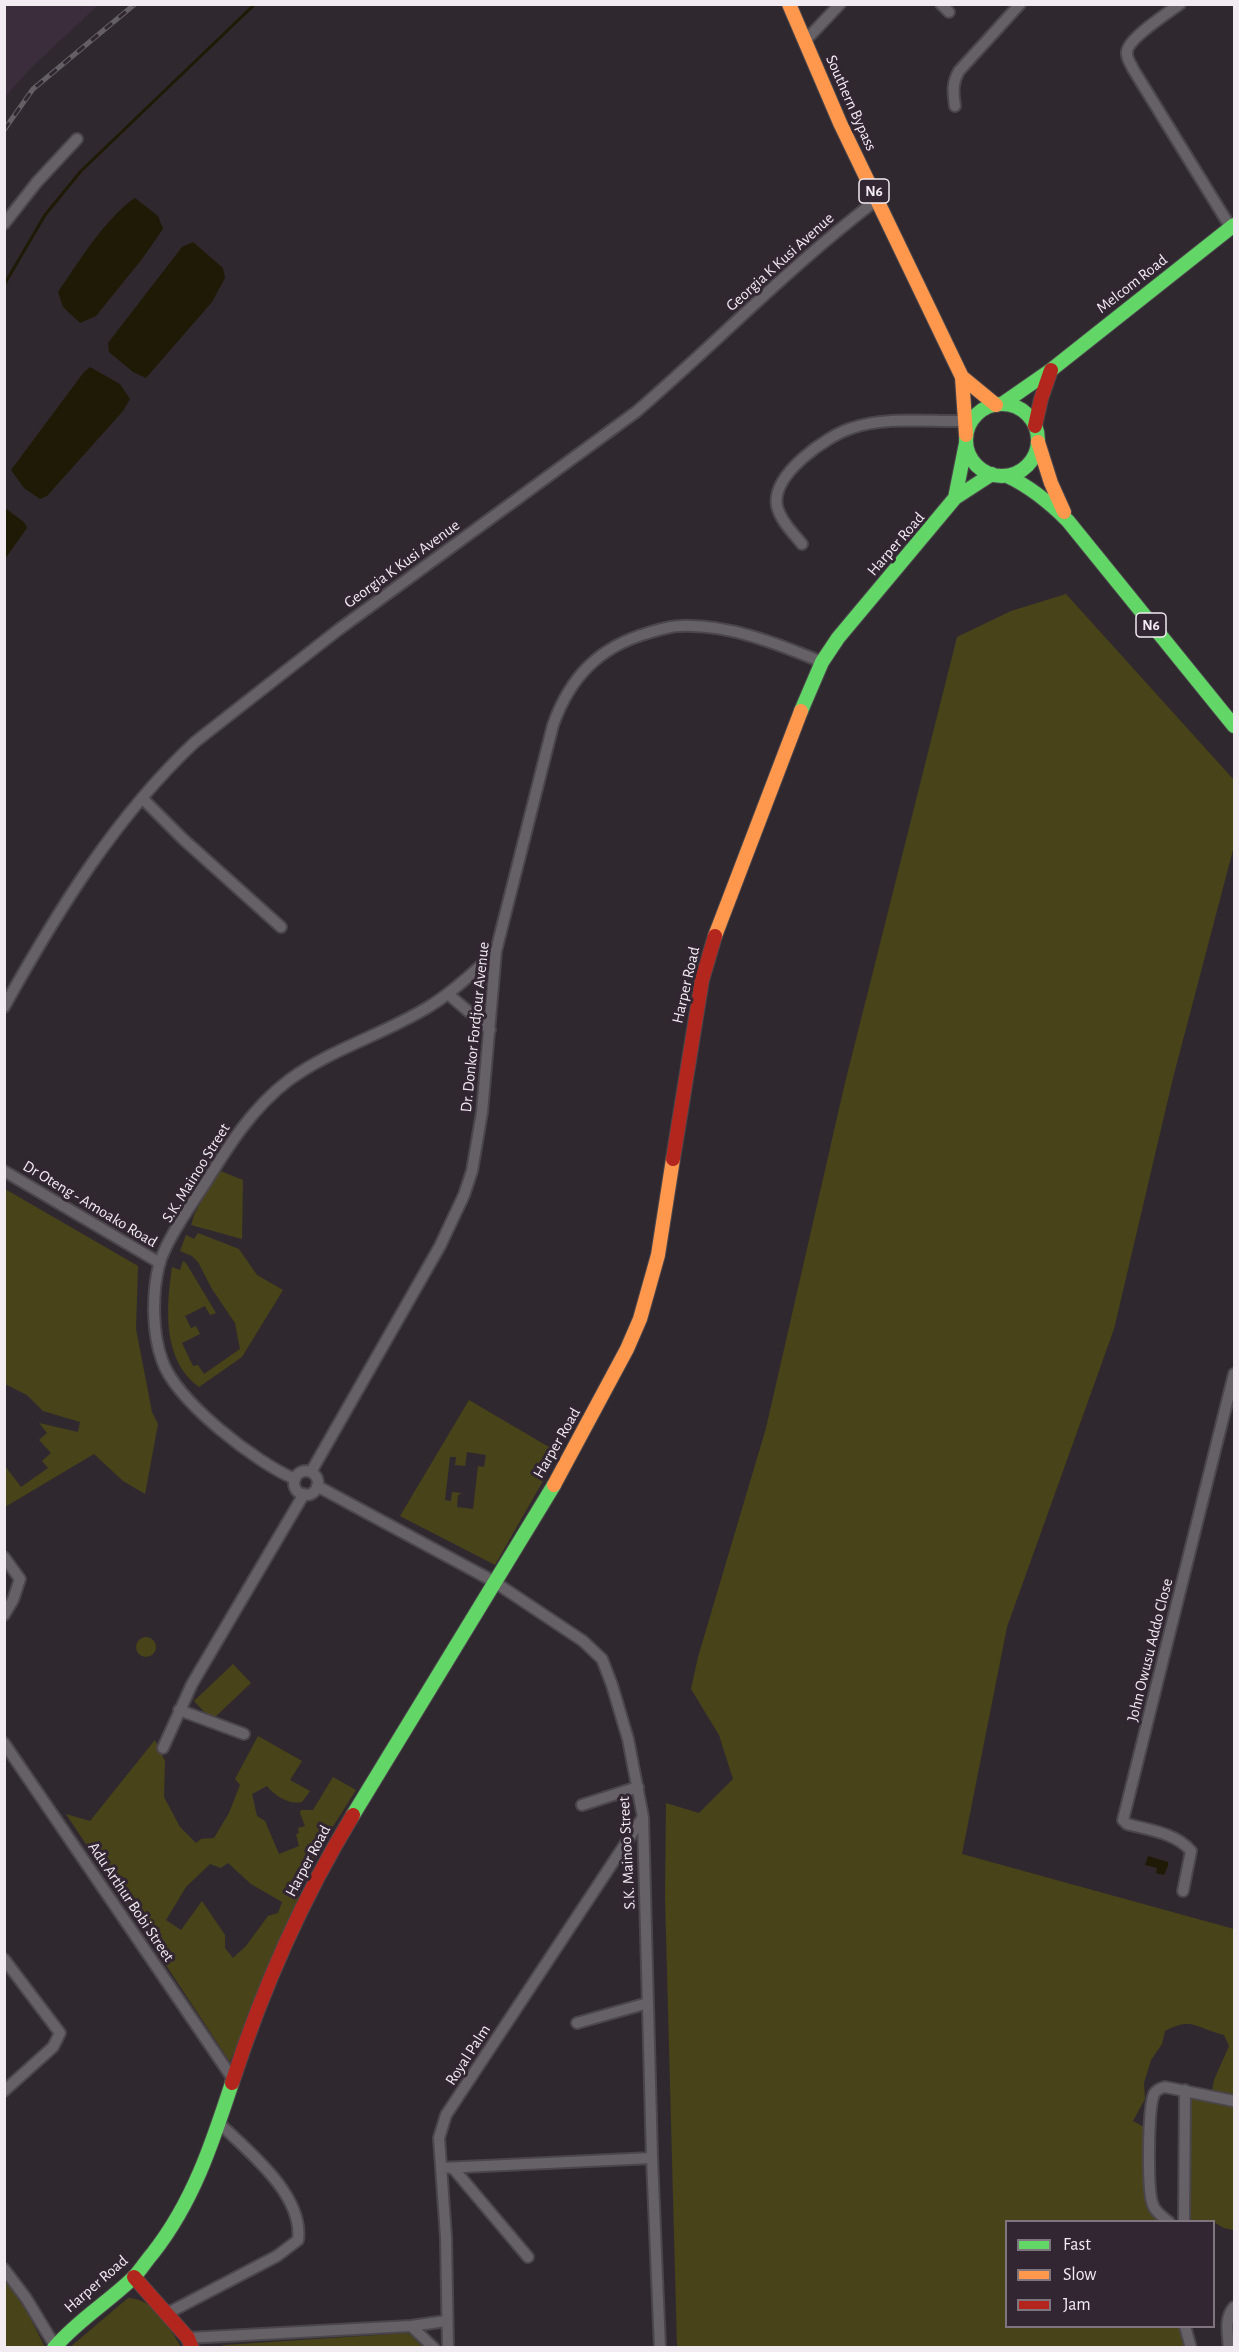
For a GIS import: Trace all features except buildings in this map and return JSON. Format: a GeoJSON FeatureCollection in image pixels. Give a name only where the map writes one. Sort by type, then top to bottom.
{"type":"FeatureCollection","features":[{"type":"Feature","properties":{"kind":"main road","name":"Southern Bypass"},"geometry":{"type":"LineString","coordinates":[[789,4],[840,123],[962,377],[966,439]]}},
{"type":"Feature","properties":{"kind":"main road","name":"Melcom Road"},"geometry":{"type":"LineString","coordinates":[[999,404],[1051,370],[1233,227]]}},
{"type":"Feature","properties":{"kind":"main road"},"geometry":{"type":"LineString","coordinates":[[1035,426],[1051,370]]}},
{"type":"Feature","properties":{"kind":"main road","name":"Southern Bypass"},"geometry":{"type":"LineString","coordinates":[[962,377],[999,404]]}},
{"type":"Feature","properties":{"kind":"main road"},"geometry":{"type":"LineString","coordinates":[[966,439],[973,418],[980,412],[999,404]]}},
{"type":"Feature","properties":{"kind":"main road","name":"N6"},"geometry":{"type":"LineString","coordinates":[[999,404],[1022,410],[1035,426],[1051,483],[1070,522]]}},
{"type":"Feature","properties":{"kind":"main road","name":"N6"},"geometry":{"type":"LineString","coordinates":[[966,439],[974,462],[982,470],[1017,479],[1034,489],[1070,522],[1234,726]]}},
{"type":"Feature","properties":{"kind":"main road","name":"Harper Road"},"geometry":{"type":"LineString","coordinates":[[955,498],[966,439]]}},
{"type":"Feature","properties":{"kind":"main road"},"geometry":{"type":"LineString","coordinates":[[1007,476],[1022,470],[1029,464],[1038,442]]}},
{"type":"Feature","properties":{"kind":"main road","name":"Harper Road"},"geometry":{"type":"LineString","coordinates":[[55,2347],[71,2328],[134,2277],[172,2228],[191,2194],[210,2150],[233,2079],[270,1979],[296,1918],[349,1821],[493,1581],[570,1458],[627,1349],[640,1319],[658,1255],[702,980],[720,920],[822,662],[838,638],[955,498],[992,474]]}},
{"type":"Feature","properties":{"kind":"main road"},"geometry":{"type":"LineString","coordinates":[[134,2277],[190,2343]]}},
{"type":"Feature","properties":{"kind":"street"},"geometry":{"type":"LineString","coordinates":[[805,41],[840,4]]}},
{"type":"Feature","properties":{"kind":"street"},"geometry":{"type":"LineString","coordinates":[[955,106],[952,90],[954,79],[959,71],[1020,4]]}},
{"type":"Feature","properties":{"kind":"street"},"geometry":{"type":"LineString","coordinates":[[1180,4],[1135,39],[1127,48],[1126,55],[1233,227]]}},
{"type":"Feature","properties":{"kind":"street"},"geometry":{"type":"LineString","coordinates":[[4,224],[37,182],[77,139]]}},
{"type":"Feature","properties":{"kind":"street","name":"Georgia K Kusi Avenue"},"geometry":{"type":"LineString","coordinates":[[4,1007],[71,894],[142,798],[175,761],[213,726],[338,630],[636,412],[670,384],[833,233],[878,199]]}},
{"type":"Feature","properties":{"kind":"street"},"geometry":{"type":"LineString","coordinates":[[802,544],[777,507],[776,495],[789,470],[827,439],[852,427],[885,422],[966,421]]}},
{"type":"Feature","properties":{"kind":"street","name":"Dr. Donkor Fordjour Avenue"},"geometry":{"type":"LineString","coordinates":[[311,1472],[440,1246],[464,1195],[472,1171],[482,1112],[496,951],[553,725],[560,704],[570,687],[606,651],[646,633],[679,626],[714,628],[778,643],[822,662]]}},
{"type":"Feature","properties":{"kind":"street"},"geometry":{"type":"LineString","coordinates":[[142,798],[183,839],[281,927]]}},
{"type":"Feature","properties":{"kind":"street","name":"S.K. Mainoo Street"},"geometry":{"type":"LineString","coordinates":[[295,1479],[282,1474],[245,1450],[215,1425],[175,1385],[162,1361],[157,1339],[155,1293],[160,1263],[183,1219],[229,1145],[252,1114],[289,1080],[347,1047],[428,1007],[448,994],[496,951]]}},
{"type":"Feature","properties":{"kind":"street"},"geometry":{"type":"LineString","coordinates":[[448,994],[489,1030]]}},
{"type":"Feature","properties":{"kind":"street","name":"Dr Oteng - Amoako Road"},"geometry":{"type":"LineString","coordinates":[[4,1171],[160,1263]]}},
{"type":"Feature","properties":{"kind":"street","name":"John Owusu Addo Close"},"geometry":{"type":"LineString","coordinates":[[1183,1891],[1191,1851],[1180,1839],[1127,1824],[1123,1820],[1234,1374]]}},
{"type":"Feature","properties":{"kind":"street"},"geometry":{"type":"LineString","coordinates":[[163,1748],[179,1710],[229,1620],[304,1494],[312,1492],[317,1486],[316,1476],[311,1472],[303,1471],[295,1479],[296,1489],[304,1494]]}},
{"type":"Feature","properties":{"kind":"street","name":"S.K. Mainoo Street"},"geometry":{"type":"LineString","coordinates":[[317,1486],[493,1581],[583,1641],[602,1659],[628,1739],[643,1817],[652,2158],[660,2348]]}},
{"type":"Feature","properties":{"kind":"street"},"geometry":{"type":"LineString","coordinates":[[4,1557],[20,1579],[13,1600],[4,1615]]}},
{"type":"Feature","properties":{"kind":"street"},"geometry":{"type":"LineString","coordinates":[[179,1710],[244,1734]]}},
{"type":"Feature","properties":{"kind":"street","name":"Adu Arthur Bobi Street"},"geometry":{"type":"LineString","coordinates":[[4,1743],[233,2079]]}},
{"type":"Feature","properties":{"kind":"street"},"geometry":{"type":"LineString","coordinates":[[582,1805],[638,1787]]}},
{"type":"Feature","properties":{"kind":"street","name":"Royal Palm"},"geometry":{"type":"LineString","coordinates":[[448,2348],[446,2237],[439,2138],[446,2115],[643,1817]]}},
{"type":"Feature","properties":{"kind":"street"},"geometry":{"type":"LineString","coordinates":[[4,1959],[60,2032],[53,2047],[4,2091]]}},
{"type":"Feature","properties":{"kind":"street"},"geometry":{"type":"LineString","coordinates":[[577,2023],[648,2003]]}},
{"type":"Feature","properties":{"kind":"street"},"geometry":{"type":"LineString","coordinates":[[1166,2220],[1158,2214],[1153,2204],[1150,2188],[1150,2115],[1154,2094],[1165,2087],[1234,2101]]}},
{"type":"Feature","properties":{"kind":"street"},"geometry":{"type":"LineString","coordinates":[[1184,2220],[1185,2090]]}},
{"type":"Feature","properties":{"kind":"street"},"geometry":{"type":"LineString","coordinates":[[166,2314],[277,2256],[298,2240],[299,2227],[287,2196],[263,2164],[219,2123]]}},
{"type":"Feature","properties":{"kind":"street"},"geometry":{"type":"LineString","coordinates":[[442,2168],[652,2158]]}},
{"type":"Feature","properties":{"kind":"street"},"geometry":{"type":"LineString","coordinates":[[453,2168],[528,2257]]}},
{"type":"Feature","properties":{"kind":"street"},"geometry":{"type":"LineString","coordinates":[[4,2269],[26,2298],[55,2347]]}},
{"type":"Feature","properties":{"kind":"street"},"geometry":{"type":"LineString","coordinates":[[1229,2348],[1227,2324],[1234,2307]]}},
{"type":"Feature","properties":{"kind":"street"},"geometry":{"type":"LineString","coordinates":[[190,2343],[411,2326],[446,2321]]}},
{"type":"Feature","properties":{"kind":"street"},"geometry":{"type":"LineString","coordinates":[[411,2326],[434,2348]]}},
{"type":"Feature","properties":{"kind":"street"},"geometry":{"type":"LineString","coordinates":[[1186,2328],[1191,2348]]}},
{"type":"Feature","properties":{"kind":"shaded area"},"geometry":{"type":"Polygon","coordinates":[[[5,4],[98,5],[31,68],[5,97],[5,4]]]}},
{"type":"Feature","properties":{"kind":"shaded area"},"geometry":{"type":"Polygon","coordinates":[[[135,198],[158,216],[163,229],[96,316],[80,323],[63,307],[58,292],[103,228],[135,198]]]}},
{"type":"Feature","properties":{"kind":"shaded area"},"geometry":{"type":"Polygon","coordinates":[[[193,242],[223,268],[225,278],[212,302],[146,378],[133,372],[109,352],[108,343],[182,247],[193,242]]]}},
{"type":"Feature","properties":{"kind":"shaded area"},"geometry":{"type":"Polygon","coordinates":[[[90,367],[120,384],[130,399],[123,411],[47,496],[40,499],[24,488],[11,470],[90,367]]]}},
{"type":"Feature","properties":{"kind":"shaded area"},"geometry":{"type":"Polygon","coordinates":[[[5,508],[24,522],[27,528],[5,559],[5,508]]]}},
{"type":"Feature","properties":{"kind":"shaded area"},"geometry":{"type":"Polygon","coordinates":[[[1066,594],[1234,780],[1234,846],[1173,1078],[1114,1329],[1007,1627],[962,1854],[1234,1929],[1234,2230],[1224,2228],[1215,2223],[1215,2220],[1187,2220],[1189,2094],[1211,2097],[1214,2080],[1229,2046],[1224,2035],[1195,2025],[1182,2024],[1165,2031],[1162,2044],[1151,2060],[1144,2083],[1145,2099],[1133,2121],[1146,2128],[1147,2208],[1162,2220],[1005,2220],[1005,2328],[1183,2328],[1190,2347],[677,2347],[665,1897],[666,1803],[699,1813],[733,1779],[719,1735],[691,1689],[698,1657],[766,1428],[844,1087],[957,637],[1011,611],[1066,594]]]}},
{"type":"Feature","properties":{"kind":"shaded area"},"geometry":{"type":"Polygon","coordinates":[[[218,1170],[243,1180],[242,1239],[191,1225],[218,1170]]]}},
{"type":"Feature","properties":{"kind":"shaded area"},"geometry":{"type":"Polygon","coordinates":[[[5,1189],[138,1266],[136,1329],[152,1412],[158,1424],[145,1494],[123,1481],[94,1454],[5,1507],[5,1466],[21,1487],[48,1468],[42,1461],[51,1453],[39,1440],[47,1433],[39,1423],[78,1432],[80,1422],[43,1411],[27,1395],[5,1384],[5,1189]]]}},
{"type":"Feature","properties":{"kind":"shaded area"},"geometry":{"type":"Polygon","coordinates":[[[198,1233],[239,1249],[257,1275],[283,1290],[242,1357],[199,1387],[178,1363],[169,1332],[168,1299],[172,1267],[180,1270],[183,1261],[186,1263],[216,1313],[210,1315],[205,1306],[185,1316],[191,1328],[196,1326],[200,1334],[182,1343],[193,1366],[198,1365],[204,1374],[240,1349],[235,1323],[212,1289],[198,1262],[192,1256],[180,1251],[186,1235],[194,1239],[198,1233]]]}},
{"type":"Feature","properties":{"kind":"shaded area"},"geometry":{"type":"Polygon","coordinates":[[[469,1400],[559,1453],[495,1565],[400,1516],[469,1400]],[[467,1452],[465,1466],[455,1465],[456,1457],[450,1457],[445,1500],[451,1501],[452,1492],[462,1493],[458,1495],[457,1507],[473,1509],[478,1466],[484,1467],[486,1455],[467,1452]]]}},
{"type":"Feature","properties":{"kind":"shaded area"},"geometry":{"type":"Polygon","coordinates":[[[146,1637],[153,1640],[156,1647],[153,1654],[146,1657],[139,1654],[136,1647],[139,1640],[146,1637]]]}},
{"type":"Feature","properties":{"kind":"shaded area"},"geometry":{"type":"Polygon","coordinates":[[[233,1664],[251,1683],[212,1720],[194,1701],[233,1664]]]}},
{"type":"Feature","properties":{"kind":"shaded area"},"geometry":{"type":"Polygon","coordinates":[[[258,1736],[302,1761],[290,1780],[310,1791],[302,1802],[283,1799],[267,1786],[252,1794],[257,1816],[265,1821],[279,1854],[299,1846],[296,1834],[299,1833],[298,1828],[305,1826],[301,1810],[313,1810],[333,1777],[356,1790],[291,1893],[299,1897],[230,2062],[66,1814],[90,1821],[155,1740],[165,1761],[164,1797],[180,1827],[196,1843],[201,1839],[214,1838],[229,1813],[240,1785],[235,1779],[258,1736]],[[228,1863],[221,1868],[210,1864],[186,1887],[166,1920],[181,1930],[202,1901],[225,1935],[225,1948],[233,1958],[246,1946],[268,1916],[278,1913],[282,1902],[251,1884],[228,1863]]]}},
{"type":"Feature","properties":{"kind":"shaded area"},"geometry":{"type":"Polygon","coordinates":[[[1148,1856],[1168,1862],[1164,1875],[1156,1873],[1157,1868],[1145,1865],[1148,1856]]]}},
{"type":"Feature","properties":{"kind":"shaded area"},"geometry":{"type":"Polygon","coordinates":[[[4,2278],[25,2308],[45,2347],[5,2347],[4,2278]]]}},
{"type":"Feature","properties":{"kind":"shaded area"},"geometry":{"type":"Polygon","coordinates":[[[128,2298],[146,2303],[153,2308],[166,2323],[181,2347],[69,2348],[128,2298]]]}},
{"type":"Feature","properties":{"kind":"shaded area"},"geometry":{"type":"Polygon","coordinates":[[[408,2333],[423,2347],[220,2347],[224,2345],[408,2333]]]}},
{"type":"Feature","properties":{"kind":"waterway"},"geometry":{"type":"LineString","coordinates":[[4,285],[45,215],[81,171],[255,4]]}},
{"type":"Feature","properties":{"kind":"railway"},"geometry":{"type":"LineString","coordinates":[[4,130],[33,89],[135,4]]}},
{"type":"Feature","properties":{"kind":"traffic: fast"},"geometry":{"type":"LineString","coordinates":[[1002,404],[1051,370],[1234,225]]}},
{"type":"Feature","properties":{"kind":"traffic: fast"},"geometry":{"type":"LineString","coordinates":[[1002,404],[1022,410],[1032,420],[1038,440],[1032,460],[1022,470],[1002,476],[982,470],[972,460],[966,440],[972,420],[982,410],[1002,404]]}},
{"type":"Feature","properties":{"kind":"traffic: fast"},"geometry":{"type":"LineString","coordinates":[[955,498],[966,443]]}},
{"type":"Feature","properties":{"kind":"traffic: fast"},"geometry":{"type":"LineString","coordinates":[[801,711],[822,662],[838,638],[955,498],[992,474]]}},
{"type":"Feature","properties":{"kind":"traffic: fast"},"geometry":{"type":"LineString","coordinates":[[1007,476],[1039,496],[1068,521],[1234,726]]}},
{"type":"Feature","properties":{"kind":"traffic: fast"},"geometry":{"type":"LineString","coordinates":[[353,1815],[554,1485]]}},
{"type":"Feature","properties":{"kind":"traffic: fast"},"geometry":{"type":"LineString","coordinates":[[54,2348],[133,2278],[167,2234],[200,2172],[232,2083]]}},
{"type":"Feature","properties":{"kind":"traffic: slow"},"geometry":{"type":"LineString","coordinates":[[789,4],[840,123],[962,377],[966,435]]}},
{"type":"Feature","properties":{"kind":"traffic: slow"},"geometry":{"type":"LineString","coordinates":[[962,377],[996,405]]}},
{"type":"Feature","properties":{"kind":"traffic: slow"},"geometry":{"type":"LineString","coordinates":[[1038,442],[1051,483],[1064,512]]}},
{"type":"Feature","properties":{"kind":"traffic: slow"},"geometry":{"type":"LineString","coordinates":[[715,936],[801,711]]}},
{"type":"Feature","properties":{"kind":"traffic: slow"},"geometry":{"type":"LineString","coordinates":[[554,1485],[627,1349],[640,1319],[658,1255],[673,1159]]}},
{"type":"Feature","properties":{"kind":"traffic: jam"},"geometry":{"type":"LineString","coordinates":[[1035,426],[1051,370]]}},
{"type":"Feature","properties":{"kind":"traffic: jam"},"geometry":{"type":"LineString","coordinates":[[673,1159],[702,980],[715,936]]}},
{"type":"Feature","properties":{"kind":"traffic: jam"},"geometry":{"type":"LineString","coordinates":[[232,2083],[256,2014],[300,1912],[353,1815]]}},
{"type":"Feature","properties":{"kind":"traffic: jam"},"geometry":{"type":"LineString","coordinates":[[134,2277],[188,2338],[192,2348]]}}]}
